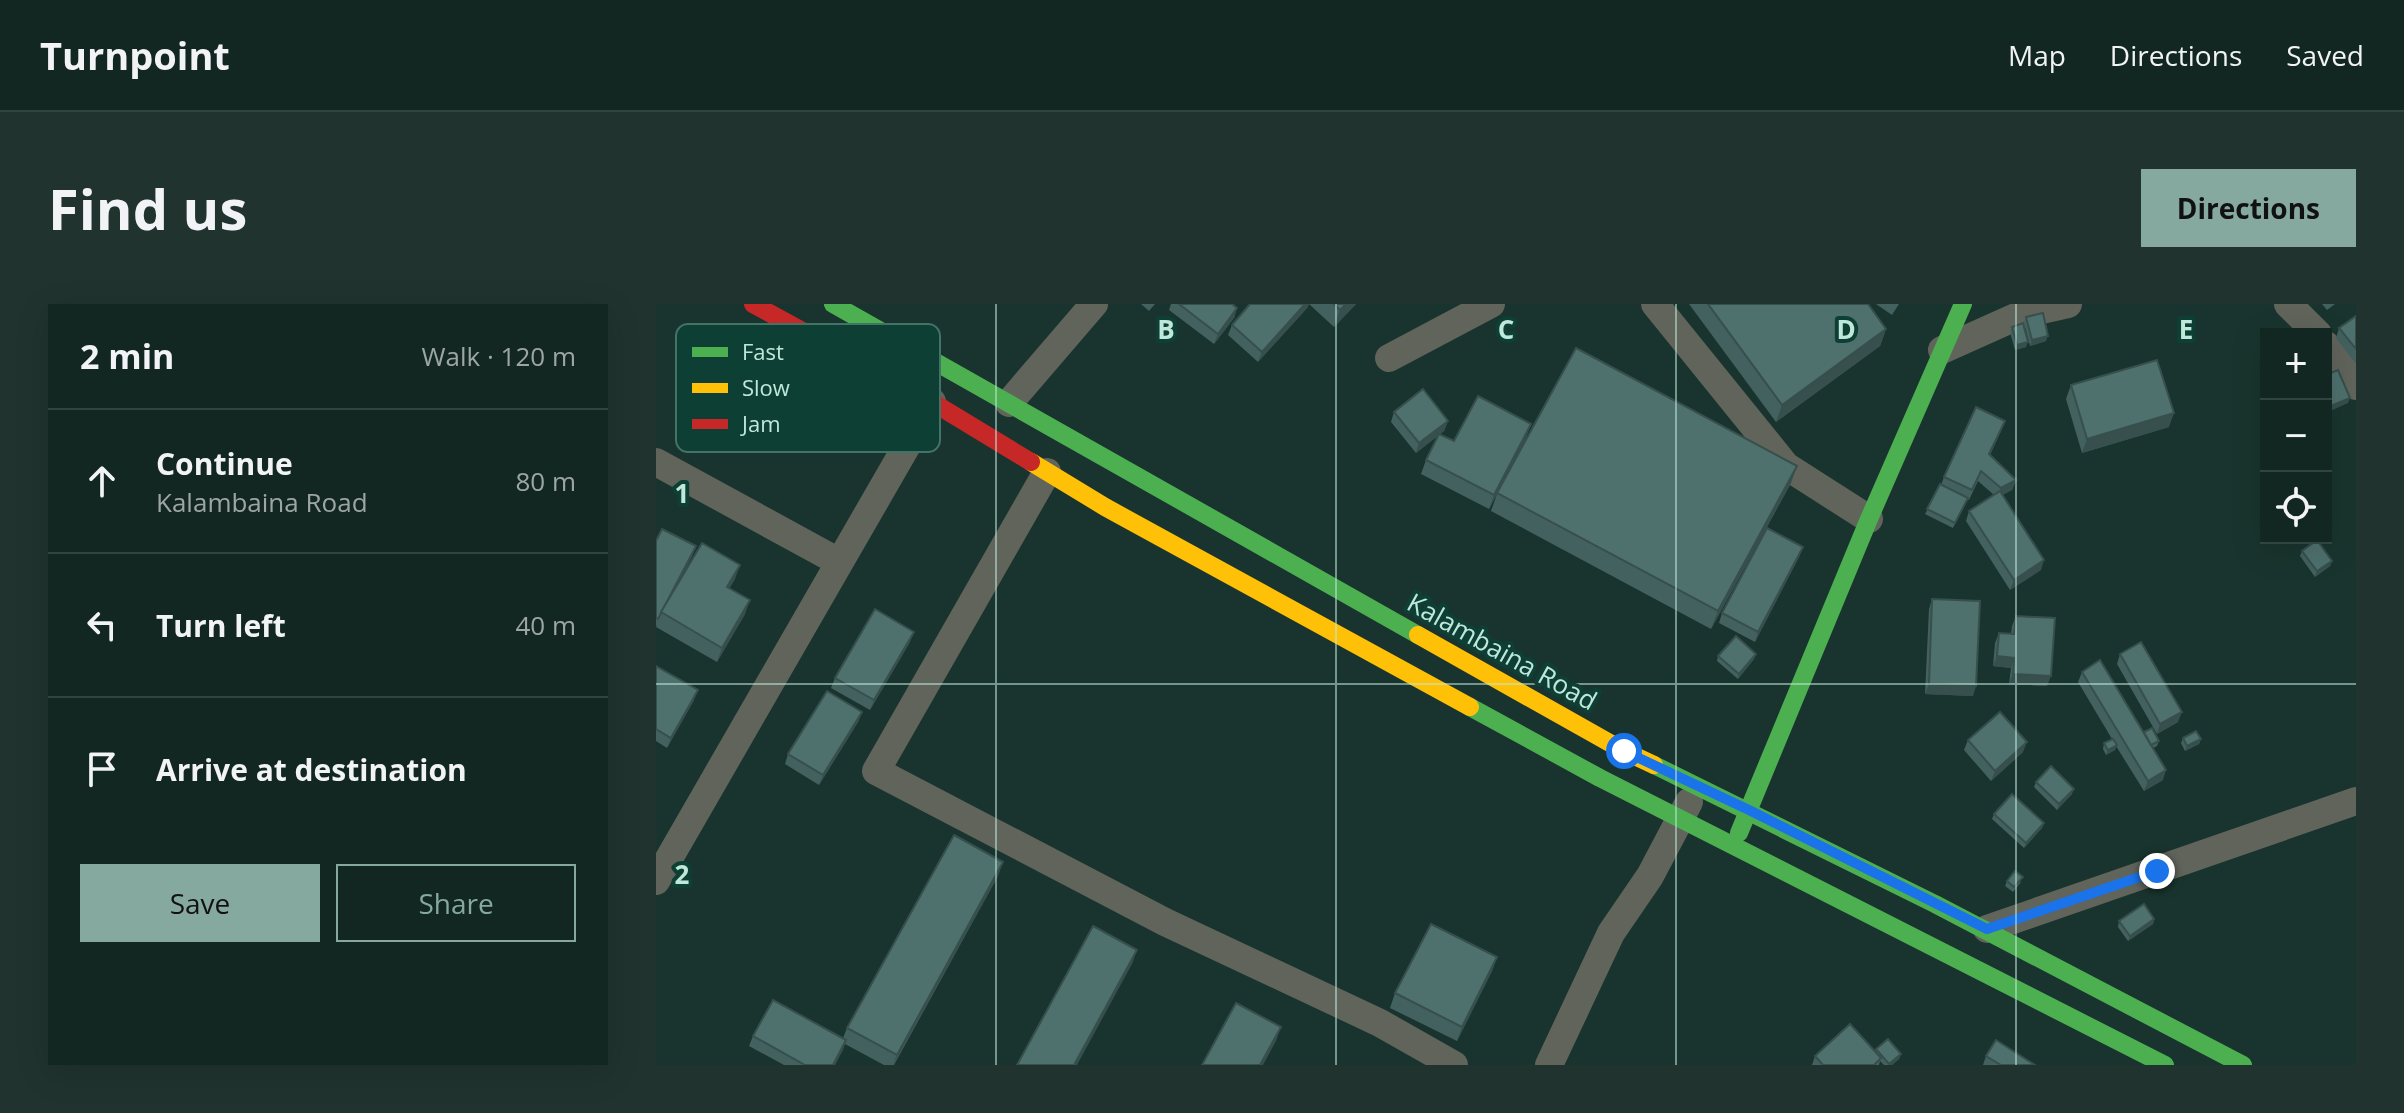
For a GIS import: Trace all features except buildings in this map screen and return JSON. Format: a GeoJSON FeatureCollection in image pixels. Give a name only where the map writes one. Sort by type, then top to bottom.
{"type":"FeatureCollection","features":[{"type":"Feature","properties":{"kind":"main road"},"geometry":{"type":"LineString","coordinates":[[753,304],[790,324]]}},
{"type":"Feature","properties":{"kind":"main road","name":"Kalambaina Road"},"geometry":{"type":"LineString","coordinates":[[833,304],[869,324]]}},
{"type":"Feature","properties":{"kind":"main road"},"geometry":{"type":"LineString","coordinates":[[1733,846],[1869,519],[1963,304]]}},
{"type":"Feature","properties":{"kind":"main road","name":"Kalambaina Road"},"geometry":{"type":"LineString","coordinates":[[940,364],[1624,751],[1987,929],[2243,1065]]}},
{"type":"Feature","properties":{"kind":"main road"},"geometry":{"type":"LineString","coordinates":[[940,407],[1047,472],[1558,756],[2165,1065]]}},
{"type":"Feature","properties":{"kind":"street"},"geometry":{"type":"LineString","coordinates":[[1009,403],[1094,304]]}},
{"type":"Feature","properties":{"kind":"street"},"geometry":{"type":"LineString","coordinates":[[1389,358],[1491,304]]}},
{"type":"Feature","properties":{"kind":"street"},"geometry":{"type":"LineString","coordinates":[[1655,304],[1786,466],[1869,519]]}},
{"type":"Feature","properties":{"kind":"street"},"geometry":{"type":"LineString","coordinates":[[1942,350],[2020,315],[2068,304]]}},
{"type":"Feature","properties":{"kind":"street"},"geometry":{"type":"LineString","coordinates":[[2288,304],[2312,328]]}},
{"type":"Feature","properties":{"kind":"street"},"geometry":{"type":"LineString","coordinates":[[2332,353],[2356,386]]}},
{"type":"Feature","properties":{"kind":"street"},"geometry":{"type":"LineString","coordinates":[[656,881],[664,850],[903,452]]}},
{"type":"Feature","properties":{"kind":"street"},"geometry":{"type":"LineString","coordinates":[[656,462],[839,562]]}},
{"type":"Feature","properties":{"kind":"street"},"geometry":{"type":"LineString","coordinates":[[1047,472],[876,771],[1165,922],[1380,1023],[1454,1065]]}},
{"type":"Feature","properties":{"kind":"street"},"geometry":{"type":"LineString","coordinates":[[1549,1065],[1611,933],[1650,876],[1697,785]]}},
{"type":"Feature","properties":{"kind":"street"},"geometry":{"type":"LineString","coordinates":[[1987,929],[2356,801]]}},
{"type":"Feature","properties":{"kind":"traffic: fast"},"geometry":{"type":"LineString","coordinates":[[833,304],[868,324]]}},
{"type":"Feature","properties":{"kind":"traffic: fast"},"geometry":{"type":"LineString","coordinates":[[1739,833],[1869,519],[1963,304]]}},
{"type":"Feature","properties":{"kind":"traffic: fast"},"geometry":{"type":"LineString","coordinates":[[940,365],[1418,635]]}},
{"type":"Feature","properties":{"kind":"traffic: fast"},"geometry":{"type":"LineString","coordinates":[[1470,707],[1600,778],[2165,1065]]}},
{"type":"Feature","properties":{"kind":"traffic: fast"},"geometry":{"type":"LineString","coordinates":[[1654,765],[1935,904],[2243,1065]]}},
{"type":"Feature","properties":{"kind":"traffic: slow"},"geometry":{"type":"LineString","coordinates":[[1031,462],[1105,507],[1470,707]]}},
{"type":"Feature","properties":{"kind":"traffic: slow"},"geometry":{"type":"LineString","coordinates":[[1418,635],[1654,765]]}},
{"type":"Feature","properties":{"kind":"traffic: jam"},"geometry":{"type":"LineString","coordinates":[[753,304],[790,324]]}},
{"type":"Feature","properties":{"kind":"traffic: jam"},"geometry":{"type":"LineString","coordinates":[[940,407],[1031,462]]}},
{"type":"Feature","properties":{"kind":"route"},"geometry":{"type":"LineString","coordinates":[[1624,751],[1987,929],[2157,871]]}}]}
